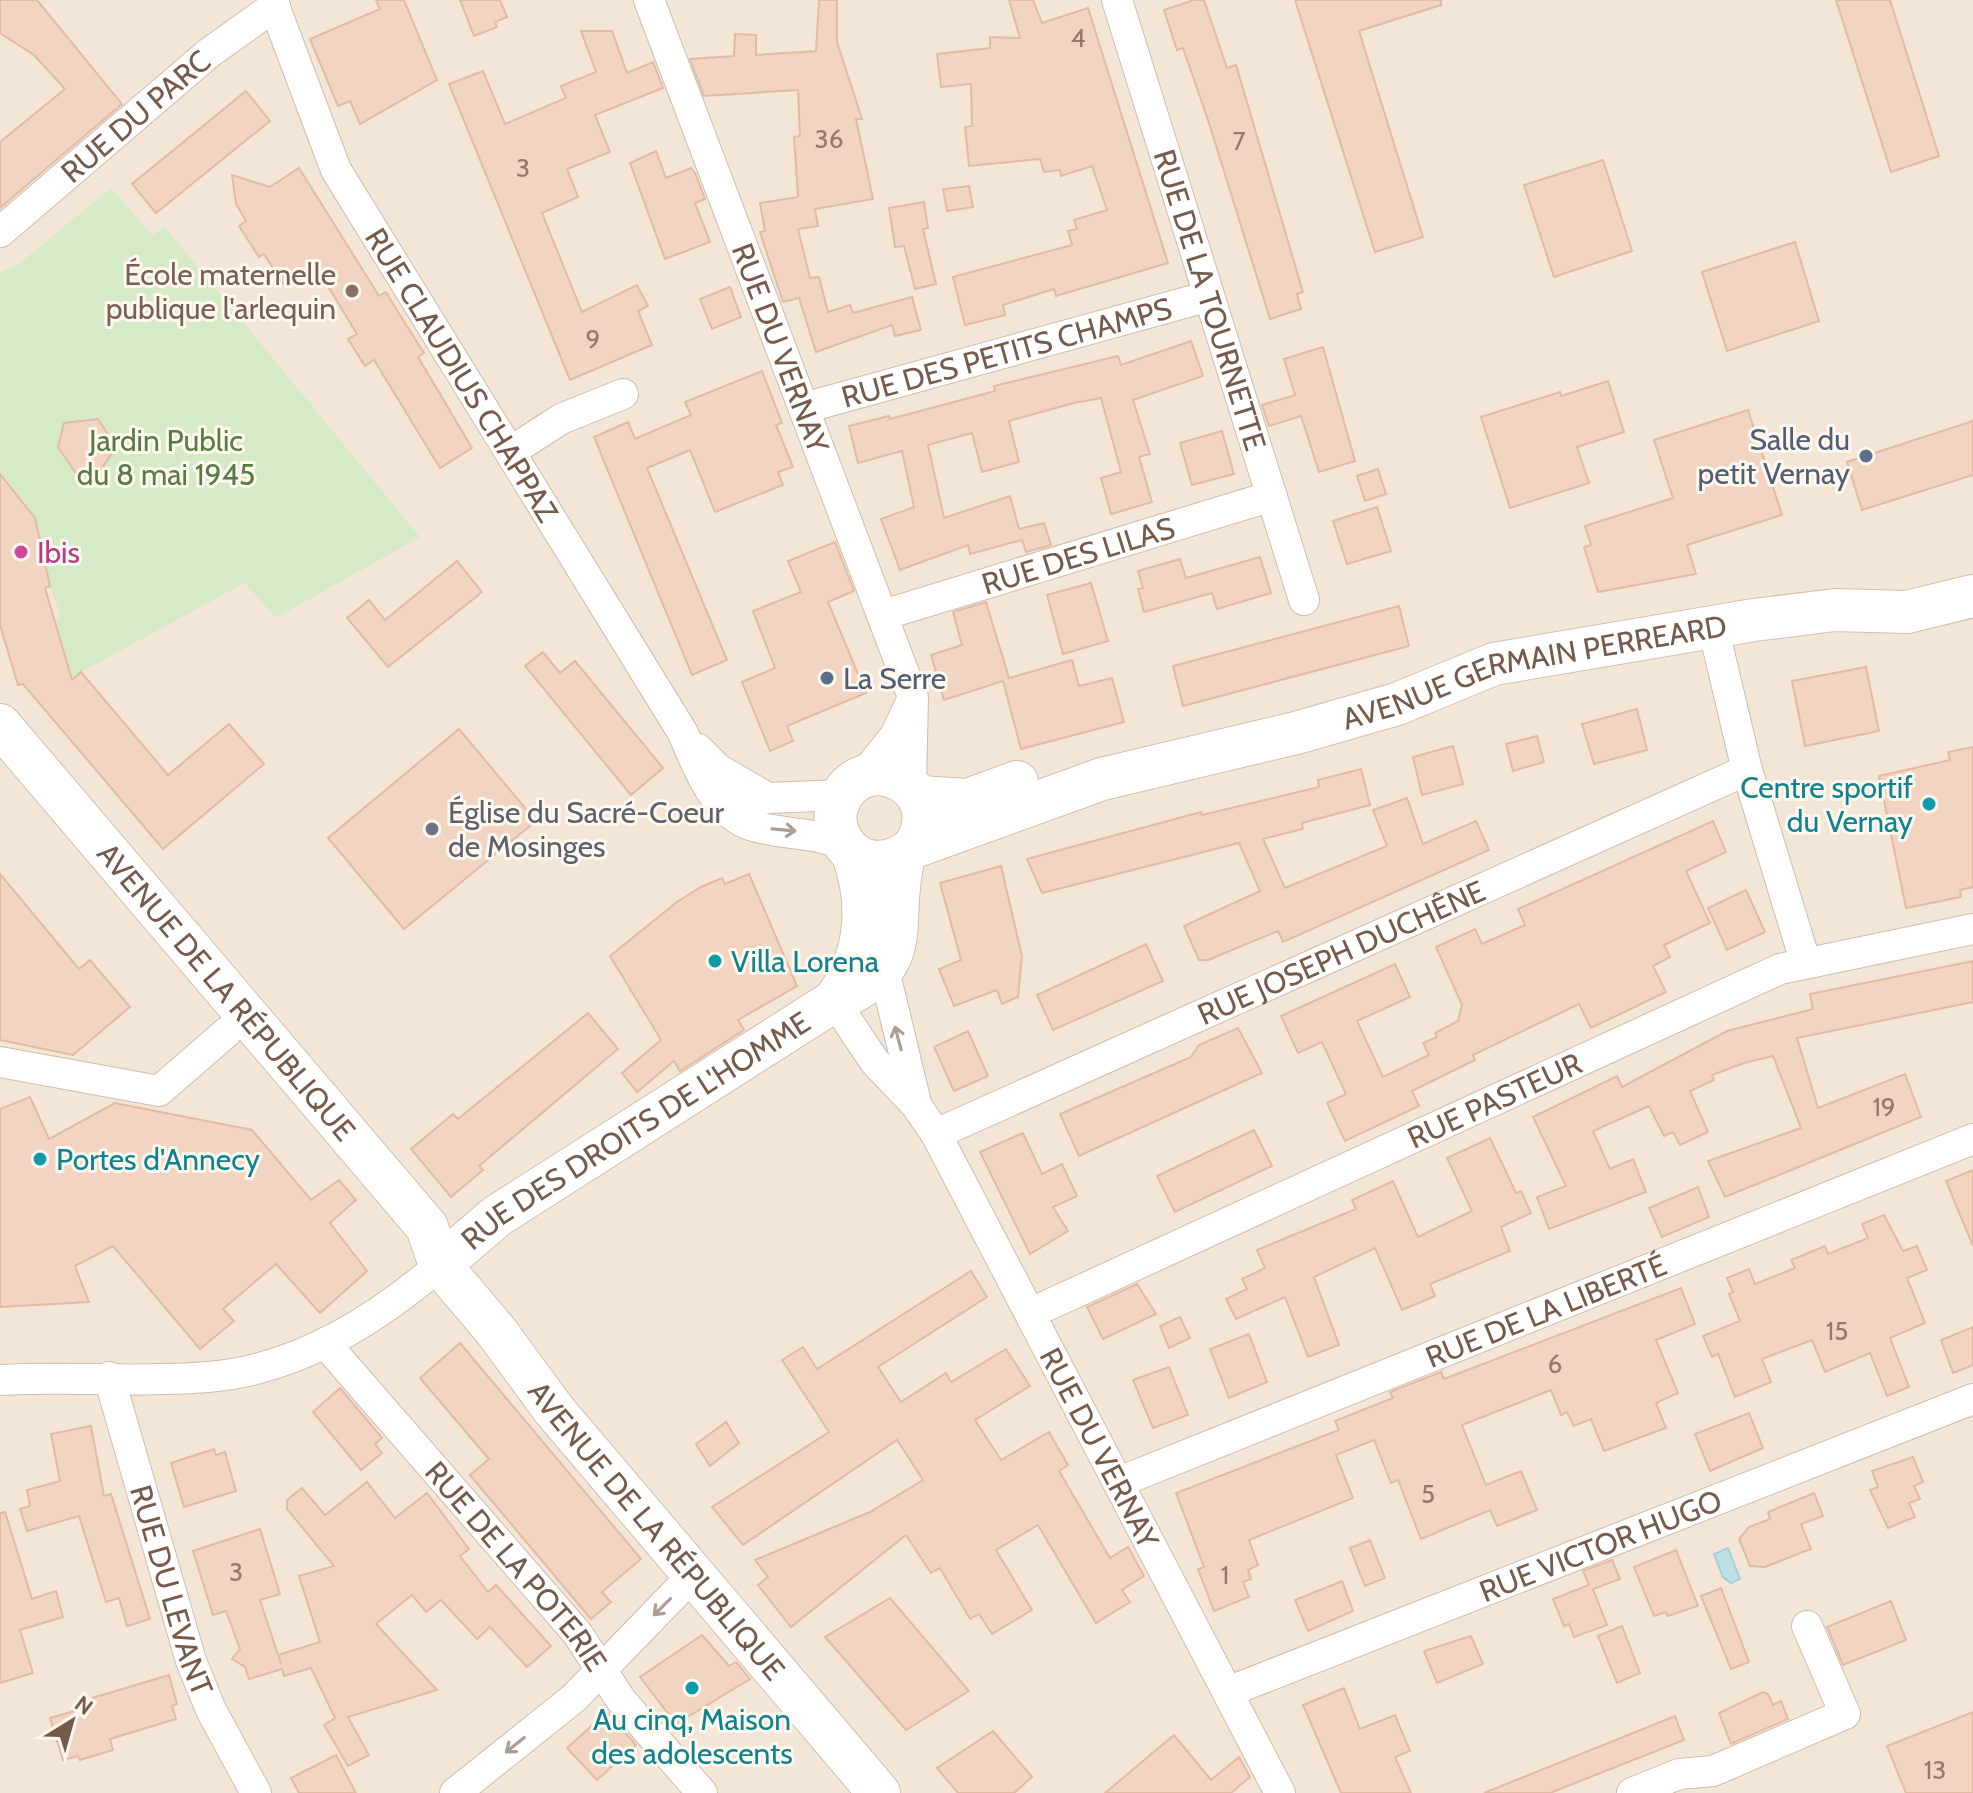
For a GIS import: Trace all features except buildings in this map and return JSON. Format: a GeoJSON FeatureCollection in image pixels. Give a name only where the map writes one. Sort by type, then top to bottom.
{"type":"FeatureCollection","features":[{"type":"Feature","properties":{"kind":"main road","name":"AVENUE GERMAIN PERREARD"},"geometry":{"type":"LineString","coordinates":[[909,852],[1102,779],[1296,733],[1397,704],[1494,664],[1835,610],[1907,612],[1973,596]]}},
{"type":"Feature","properties":{"kind":"main road","name":"AVENUE DE LA RÉPUBLIQUE"},"geometry":{"type":"LineString","coordinates":[[0,725],[427,1227],[440,1265]]}},
{"type":"Feature","properties":{"kind":"main road","name":"AVENUE DE LA RÉPUBLIQUE"},"geometry":{"type":"LineString","coordinates":[[0,762],[405,1246],[440,1265],[496,1331],[554,1410],[879,1793]]}},
{"type":"Feature","properties":{"kind":"main road"},"geometry":{"type":"LineString","coordinates":[[884,970],[898,936],[899,878],[924,823],[915,792],[887,775],[852,787],[835,821],[849,850],[879,863],[909,852]]}},
{"type":"Feature","properties":{"kind":"main road","name":"AVENUE GERMAIN PERREARD"},"geometry":{"type":"LineString","coordinates":[[915,792],[968,800],[1034,777],[1102,779]]}},
{"type":"Feature","properties":{"kind":"main road","name":"RUE DES DROITS DE L'HOMME"},"geometry":{"type":"LineString","coordinates":[[834,1001],[852,976],[863,937],[863,890],[849,850]]}},
{"type":"Feature","properties":{"kind":"main road","name":"RUE DES DROITS DE L'HOMME"},"geometry":{"type":"LineString","coordinates":[[440,1265],[497,1216],[834,1001],[866,988],[884,970]]}},
{"type":"Feature","properties":{"kind":"street","name":"RUE DU VERNAY"},"geometry":{"type":"LineString","coordinates":[[649,0],[913,697],[915,792]]}},
{"type":"Feature","properties":{"kind":"street","name":"RUE DE LA TOURNETTE"},"geometry":{"type":"LineString","coordinates":[[1117,0],[1304,600]]}},
{"type":"Feature","properties":{"kind":"street","name":"RUE DU PARC"},"geometry":{"type":"LineString","coordinates":[[0,232],[209,53],[274,3]]}},
{"type":"Feature","properties":{"kind":"street","name":"RUE CLAUDIUS CHAPPAZ"},"geometry":{"type":"LineString","coordinates":[[274,3],[336,170],[683,733],[702,776],[726,808]]}},
{"type":"Feature","properties":{"kind":"street","name":"RUE DES PETITS CHAMPS"},"geometry":{"type":"LineString","coordinates":[[804,408],[1209,296]]}},
{"type":"Feature","properties":{"kind":"street"},"geometry":{"type":"LineString","coordinates":[[510,452],[561,419],[623,394]]}},
{"type":"Feature","properties":{"kind":"street","name":"RUE DES LILAS"},"geometry":{"type":"LineString","coordinates":[[883,615],[1272,496]]}},
{"type":"Feature","properties":{"kind":"street"},"geometry":{"type":"LineString","coordinates":[[1713,627],[1747,770],[1805,961]]}},
{"type":"Feature","properties":{"kind":"street"},"geometry":{"type":"LineString","coordinates":[[726,808],[768,798],[852,787],[895,736],[913,697]]}},
{"type":"Feature","properties":{"kind":"street","name":"RUE CLAUDIUS CHAPPAZ"},"geometry":{"type":"LineString","coordinates":[[683,733],[718,769],[768,798]]}},
{"type":"Feature","properties":{"kind":"street","name":"RUE JOSEPH DUCHÊNE"},"geometry":{"type":"LineString","coordinates":[[936,1134],[1747,770]]}},
{"type":"Feature","properties":{"kind":"street"},"geometry":{"type":"LineString","coordinates":[[726,808],[751,825],[796,831],[849,850]]}},
{"type":"Feature","properties":{"kind":"street","name":"RUE PASTEUR"},"geometry":{"type":"LineString","coordinates":[[1031,1313],[1780,969],[1805,961],[1973,929]]}},
{"type":"Feature","properties":{"kind":"street","name":"RUE DU VERNAY"},"geometry":{"type":"LineString","coordinates":[[884,970],[916,1105]]}},
{"type":"Feature","properties":{"kind":"street","name":"RUE DU VERNAY"},"geometry":{"type":"LineString","coordinates":[[834,1001],[875,1062],[916,1105],[936,1134],[1230,1691],[1280,1793]]}},
{"type":"Feature","properties":{"kind":"street"},"geometry":{"type":"LineString","coordinates":[[0,1062],[159,1091],[227,1032]]}},
{"type":"Feature","properties":{"kind":"street","name":"RUE DE LA LIBERTÉ"},"geometry":{"type":"LineString","coordinates":[[1119,1482],[1973,1139]]}},
{"type":"Feature","properties":{"kind":"street"},"geometry":{"type":"LineString","coordinates":[[0,1380],[210,1377],[259,1369],[325,1343],[380,1313],[440,1265]]}},
{"type":"Feature","properties":{"kind":"street","name":"RUE DE LA POTERIE"},"geometry":{"type":"LineString","coordinates":[[325,1343],[577,1633],[621,1700],[702,1793]]}},
{"type":"Feature","properties":{"kind":"street","name":"RUE DU LEVANT"},"geometry":{"type":"LineString","coordinates":[[109,1377],[191,1661],[211,1710],[256,1793]]}},
{"type":"Feature","properties":{"kind":"street","name":"RUE VICTOR HUGO"},"geometry":{"type":"LineString","coordinates":[[1230,1691],[1973,1399]]}},
{"type":"Feature","properties":{"kind":"street"},"geometry":{"type":"LineString","coordinates":[[455,1793],[574,1698],[694,1574]]}},
{"type":"Feature","properties":{"kind":"street"},"geometry":{"type":"LineString","coordinates":[[1632,1793],[1679,1774],[1713,1771],[1845,1714],[1807,1626]]}},
{"type":"Feature","properties":{"kind":"shaded area"},"geometry":{"type":"Polygon","coordinates":[[[0,0],[1973,0],[1973,1793],[0,1793],[0,0]]]}},
{"type":"Feature","properties":{"kind":"green space","name":"Jardin Public du 8 mai 1945"},"geometry":{"type":"Polygon","coordinates":[[[111,188],[153,236],[165,227],[420,537],[276,618],[245,583],[81,672],[69,682],[54,620],[61,617],[50,586],[35,518],[0,474],[0,273],[20,263],[111,188]]]}},
{"type":"Feature","properties":{"kind":"water"},"geometry":{"type":"Polygon","coordinates":[[[1728,1548],[1740,1579],[1731,1583],[1723,1577],[1714,1554],[1728,1548]]]}},
{"type":"Feature","properties":{"kind":"place","name":"École maternelle publique l'arlequin"},"geometry":{"type":"Point","coordinates":[352,291]}},
{"type":"Feature","properties":{"kind":"place","name":"Salle du petit Vernay"},"geometry":{"type":"Point","coordinates":[1866,456]}},
{"type":"Feature","properties":{"kind":"place","name":"Ibis"},"geometry":{"type":"Point","coordinates":[21,552]}},
{"type":"Feature","properties":{"kind":"place","name":"La Serre"},"geometry":{"type":"Point","coordinates":[827,678]}},
{"type":"Feature","properties":{"kind":"place","name":"Centre sportif du Vernay"},"geometry":{"type":"Point","coordinates":[1929,804]}},
{"type":"Feature","properties":{"kind":"place","name":"Église du Sacré-Coeur de Mosinges"},"geometry":{"type":"Point","coordinates":[432,829]}},
{"type":"Feature","properties":{"kind":"place","name":"Villa Lorena"},"geometry":{"type":"Point","coordinates":[715,961]}},
{"type":"Feature","properties":{"kind":"place","name":"Portes d'Annecy"},"geometry":{"type":"Point","coordinates":[40,1159]}},
{"type":"Feature","properties":{"kind":"place","name":"Au cinq, Maison des adolescents"},"geometry":{"type":"Point","coordinates":[692,1688]}}]}
